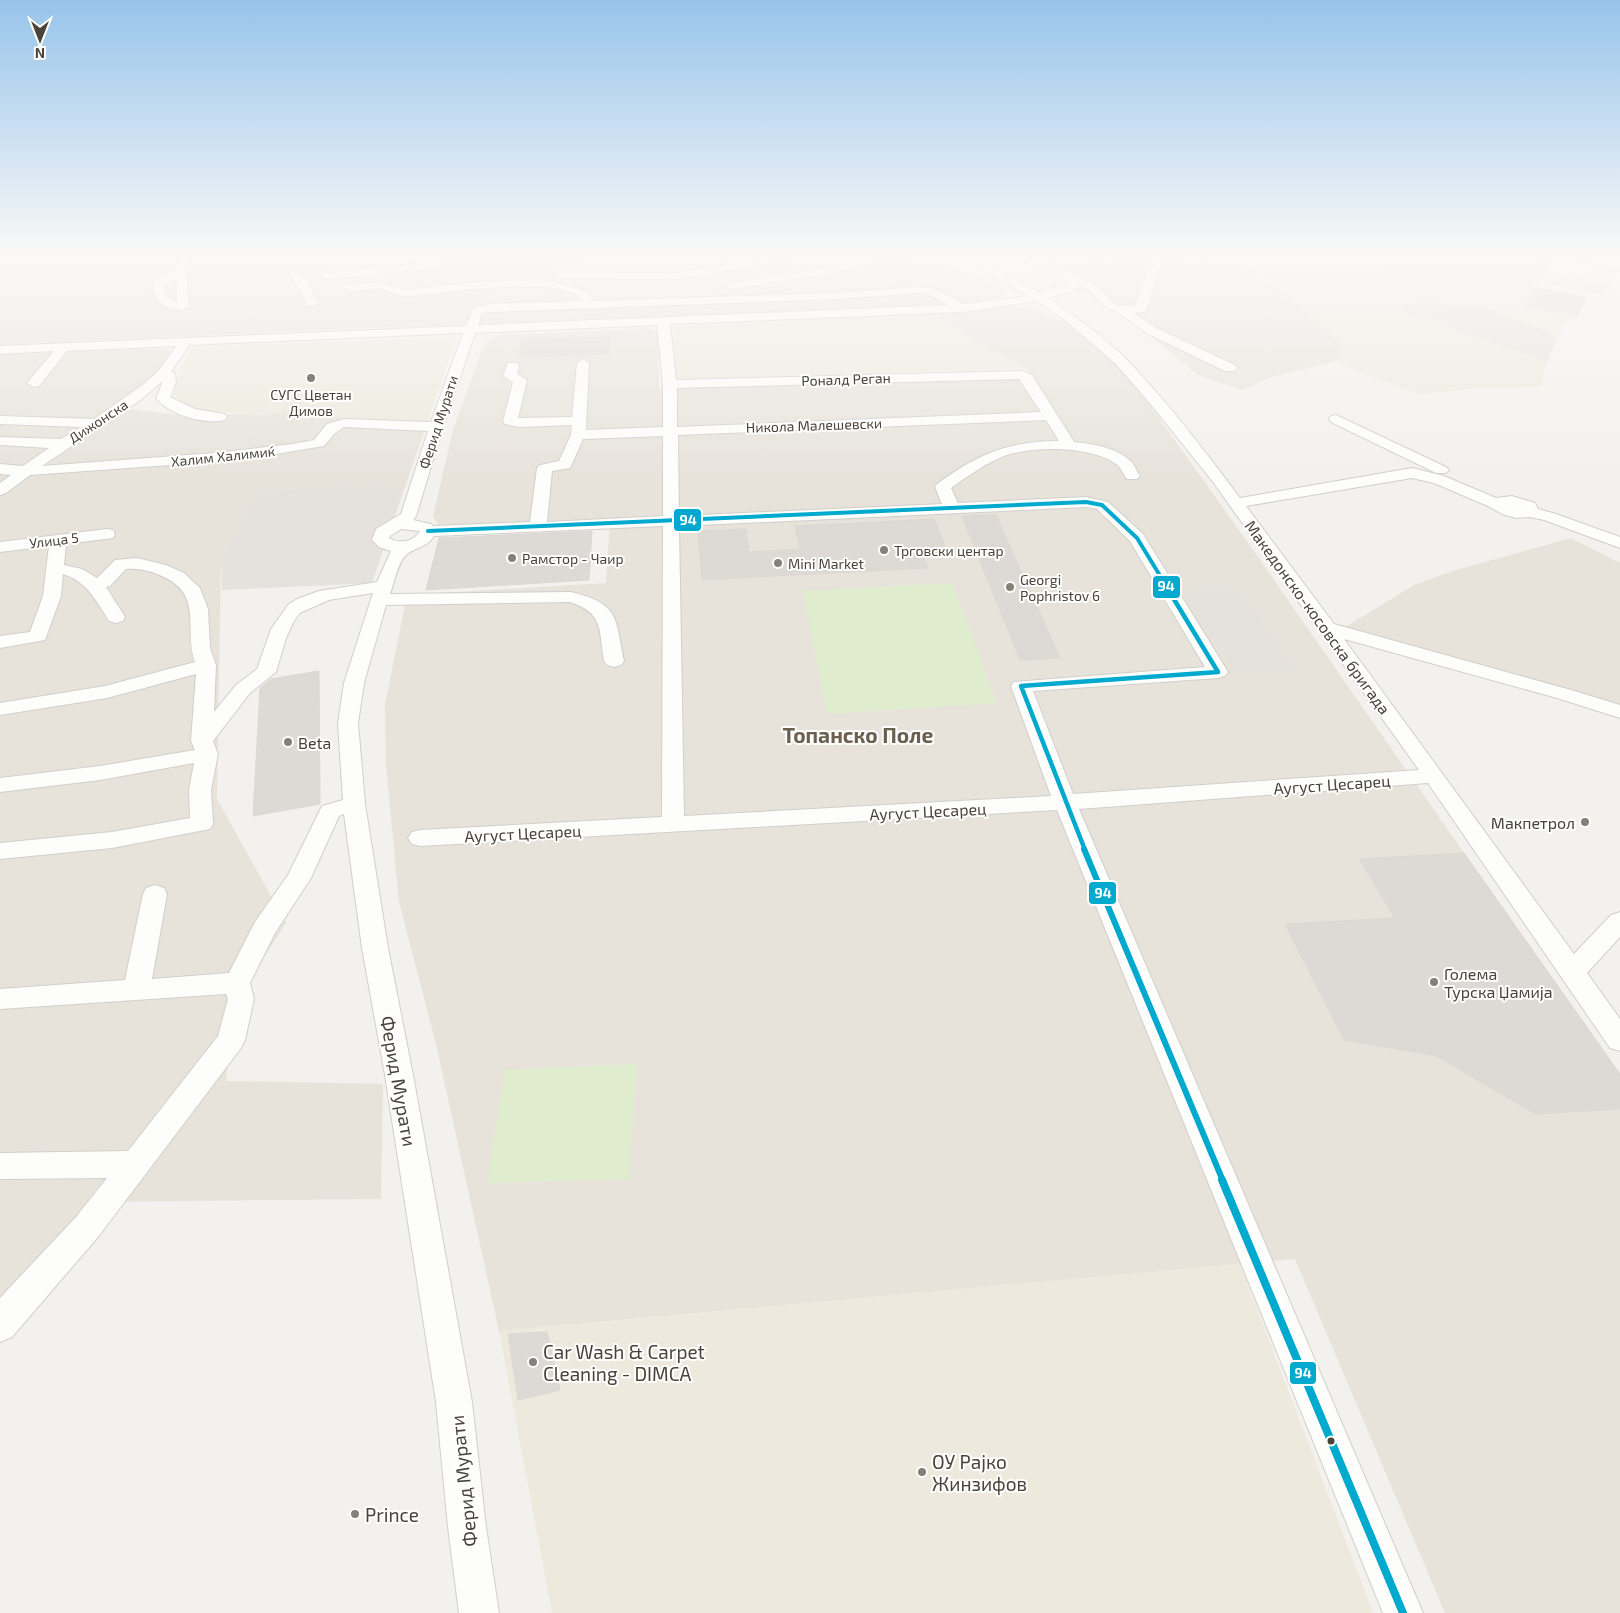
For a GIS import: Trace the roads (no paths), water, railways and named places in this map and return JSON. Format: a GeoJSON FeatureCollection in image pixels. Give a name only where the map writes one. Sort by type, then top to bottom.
{"type":"FeatureCollection","features":[{"type":"Feature","properties":{"kind":"street"},"geometry":{"type":"LineString","coordinates":[[0,350],[486,328]]}},
{"type":"Feature","properties":{"kind":"street"},"geometry":{"type":"LineString","coordinates":[[664,328],[670,384],[671,430],[674,826]]}},
{"type":"Feature","properties":{"kind":"street","name":"Македонско-косовска бригада"},"geometry":{"type":"LineString","coordinates":[[1081,328],[1121,361],[1197,451],[1434,776],[1620,1040]]}},
{"type":"Feature","properties":{"kind":"street"},"geometry":{"type":"LineString","coordinates":[[1148,328],[1230,368]]}},
{"type":"Feature","properties":{"kind":"street","name":"Ферид Мурати"},"geometry":{"type":"LineString","coordinates":[[415,527],[436,427],[470,329]]}},
{"type":"Feature","properties":{"kind":"street","name":"Дижонска"},"geometry":{"type":"LineString","coordinates":[[0,490],[64,444],[131,400],[176,361],[185,342]]}},
{"type":"Feature","properties":{"kind":"street"},"geometry":{"type":"LineString","coordinates":[[34,383],[64,347]]}},
{"type":"Feature","properties":{"kind":"street"},"geometry":{"type":"LineString","coordinates":[[538,526],[546,468],[565,465],[579,428],[583,363]]}},
{"type":"Feature","properties":{"kind":"street","name":"Никола Малешевски"},"geometry":{"type":"LineString","coordinates":[[513,366],[510,376],[520,380],[510,422],[519,423],[579,428],[671,430],[1050,416]]}},
{"type":"Feature","properties":{"kind":"street"},"geometry":{"type":"LineString","coordinates":[[163,374],[170,376],[163,398],[183,411],[220,417]]}},
{"type":"Feature","properties":{"kind":"street","name":"Роналд Реган"},"geometry":{"type":"LineString","coordinates":[[670,384],[1022,375],[1027,378],[1050,416]]}},
{"type":"Feature","properties":{"kind":"street"},"geometry":{"type":"LineString","coordinates":[[1050,416],[1068,444]]}},
{"type":"Feature","properties":{"kind":"street"},"geometry":{"type":"LineString","coordinates":[[1336,419],[1499,502],[1503,510],[1518,514],[1530,512],[1550,517],[1620,543]]}},
{"type":"Feature","properties":{"kind":"street"},"geometry":{"type":"LineString","coordinates":[[0,420],[96,424]]}},
{"type":"Feature","properties":{"kind":"street","name":"Халим Халимиќ"},"geometry":{"type":"LineString","coordinates":[[0,469],[25,472],[102,465],[194,460],[293,448],[320,443],[328,430],[344,423],[436,427]]}},
{"type":"Feature","properties":{"kind":"street"},"geometry":{"type":"LineString","coordinates":[[0,441],[64,444]]}},
{"type":"Feature","properties":{"kind":"street"},"geometry":{"type":"LineString","coordinates":[[952,508],[943,487],[954,478],[1000,452],[1025,447],[1068,444],[1117,458],[1124,462],[1132,476]]}},
{"type":"Feature","properties":{"kind":"street"},"geometry":{"type":"LineString","coordinates":[[1236,503],[1412,473],[1439,479],[1499,502]]}},
{"type":"Feature","properties":{"kind":"street"},"geometry":{"type":"LineString","coordinates":[[415,527],[399,549],[383,543],[380,536],[382,532],[415,527],[452,531],[1086,502],[1102,505],[1136,538],[1218,672],[1021,686],[1065,803],[1403,1613]]}},
{"type":"Feature","properties":{"kind":"street","name":"Улица 5"},"geometry":{"type":"LineString","coordinates":[[0,547],[107,534]]}},
{"type":"Feature","properties":{"kind":"street"},"geometry":{"type":"LineString","coordinates":[[0,642],[38,636],[52,596],[63,572],[58,545],[55,540]]}},
{"type":"Feature","properties":{"kind":"street","name":"Ферид Мурати"},"geometry":{"type":"LineString","coordinates":[[399,549],[381,593],[354,683],[348,723],[354,804],[375,948],[454,1402],[467,1527],[479,1613]]}},
{"type":"Feature","properties":{"kind":"street"},"geometry":{"type":"LineString","coordinates":[[0,851],[112,840],[202,824],[200,790],[204,748],[206,664],[200,648],[200,609],[194,592],[178,577],[160,569],[137,563],[121,564],[104,582],[94,584]]}},
{"type":"Feature","properties":{"kind":"street"},"geometry":{"type":"LineString","coordinates":[[63,572],[80,573],[94,584],[106,599],[116,617]]}},
{"type":"Feature","properties":{"kind":"street"},"geometry":{"type":"LineString","coordinates":[[0,784],[100,773],[204,748],[243,690],[266,672],[270,650],[292,610],[306,602],[331,595],[381,593],[570,597],[592,603],[604,615],[614,661]]}},
{"type":"Feature","properties":{"kind":"street"},"geometry":{"type":"LineString","coordinates":[[1327,628],[1564,694],[1620,712]]}},
{"type":"Feature","properties":{"kind":"street"},"geometry":{"type":"LineString","coordinates":[[0,709],[107,692],[206,664]]}},
{"type":"Feature","properties":{"kind":"street","name":"Аугуст Цесарец"},"geometry":{"type":"LineString","coordinates":[[420,838],[674,826],[1065,803],[1434,776]]}},
{"type":"Feature","properties":{"kind":"street"},"geometry":{"type":"LineString","coordinates":[[5,1313],[87,1227],[231,1040],[241,999],[237,983],[264,929],[299,878],[330,811],[354,804]]}},
{"type":"Feature","properties":{"kind":"street"},"geometry":{"type":"LineString","coordinates":[[136,991],[155,894]]}},
{"type":"Feature","properties":{"kind":"street"},"geometry":{"type":"LineString","coordinates":[[1572,973],[1620,920]]}},
{"type":"Feature","properties":{"kind":"street"},"geometry":{"type":"LineString","coordinates":[[0,999],[237,983]]}},
{"type":"Feature","properties":{"kind":"street"},"geometry":{"type":"LineString","coordinates":[[0,1166],[136,1164]]}},
{"type":"Feature","properties":{"kind":"place","name":"СУГС Цветан Димов"},"geometry":{"type":"Point","coordinates":[311,378]}},
{"type":"Feature","properties":{"kind":"place","name":"Трговски центар"},"geometry":{"type":"Point","coordinates":[884,550]}},
{"type":"Feature","properties":{"kind":"place","name":"Рамстор - Чаир"},"geometry":{"type":"Point","coordinates":[512,558]}},
{"type":"Feature","properties":{"kind":"place","name":"Mini Market"},"geometry":{"type":"Point","coordinates":[778,563]}},
{"type":"Feature","properties":{"kind":"place","name":"Georgi Pophristov 6"},"geometry":{"type":"Point","coordinates":[1010,587]}},
{"type":"Feature","properties":{"kind":"place","name":"Beta"},"geometry":{"type":"Point","coordinates":[288,742]}},
{"type":"Feature","properties":{"kind":"place","name":"Макпетрол"},"geometry":{"type":"Point","coordinates":[1585,822]}},
{"type":"Feature","properties":{"kind":"place","name":"Голема Турска Џамија"},"geometry":{"type":"Point","coordinates":[1434,982]}},
{"type":"Feature","properties":{"kind":"place","name":"Car Wash & Carpet Cleaning - DIMCA"},"geometry":{"type":"Point","coordinates":[533,1362]}},
{"type":"Feature","properties":{"kind":"place","name":"ОУ Рајко Жинзифов"},"geometry":{"type":"Point","coordinates":[922,1472]}},
{"type":"Feature","properties":{"kind":"place","name":"Prince"},"geometry":{"type":"Point","coordinates":[355,1514]}},
{"type":"Feature","properties":{"kind":"district","name":"Топанско Поле"},"geometry":{"type":"Point","coordinates":[858,734]}}]}
